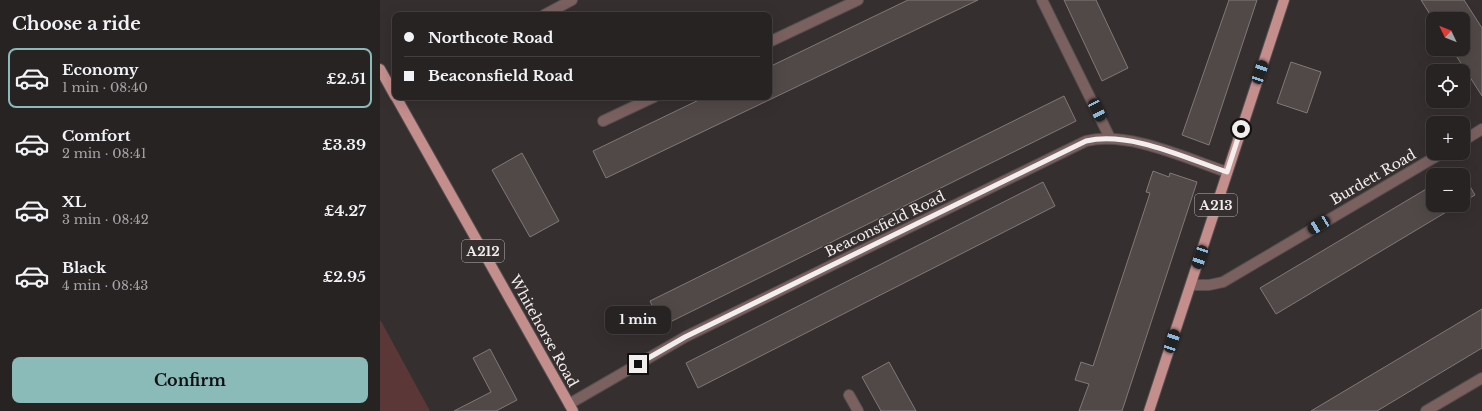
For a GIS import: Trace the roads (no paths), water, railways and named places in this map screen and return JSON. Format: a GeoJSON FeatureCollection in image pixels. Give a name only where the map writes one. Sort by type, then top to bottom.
{"type":"FeatureCollection","features":[{"type":"Feature","properties":{"kind":"main road","name":"A213"},"geometry":{"type":"LineString","coordinates":[[1149,411],[1284,0]]}},
{"type":"Feature","properties":{"kind":"main road","name":"Whitehorse Road"},"geometry":{"type":"LineString","coordinates":[[380,69],[392,91]]}},
{"type":"Feature","properties":{"kind":"main road","name":"Whitehorse Road"},"geometry":{"type":"LineString","coordinates":[[397,100],[571,408]]}},
{"type":"Feature","properties":{"kind":"street"},"geometry":{"type":"LineString","coordinates":[[550,12],[572,0]]}},
{"type":"Feature","properties":{"kind":"street"},"geometry":{"type":"LineString","coordinates":[[772,41],[858,0]]}},
{"type":"Feature","properties":{"kind":"street"},"geometry":{"type":"LineString","coordinates":[[1042,0],[1110,138]]}},
{"type":"Feature","properties":{"kind":"street"},"geometry":{"type":"LineString","coordinates":[[603,121],[648,100]]}},
{"type":"Feature","properties":{"kind":"street"},"geometry":{"type":"LineString","coordinates":[[1470,137],[1482,129]]}},
{"type":"Feature","properties":{"kind":"street","name":"Beaconsfield Road"},"geometry":{"type":"LineString","coordinates":[[571,408],[692,334],[1086,141],[1110,138],[1130,140],[1227,172]]}},
{"type":"Feature","properties":{"kind":"street","name":"Burdett Road"},"geometry":{"type":"LineString","coordinates":[[1191,285],[1209,285],[1223,282],[1430,160]]}},
{"type":"Feature","properties":{"kind":"street"},"geometry":{"type":"LineString","coordinates":[[1426,411],[1482,378]]}},
{"type":"Feature","properties":{"kind":"street"},"geometry":{"type":"LineString","coordinates":[[849,394],[858,411]]}}]}
